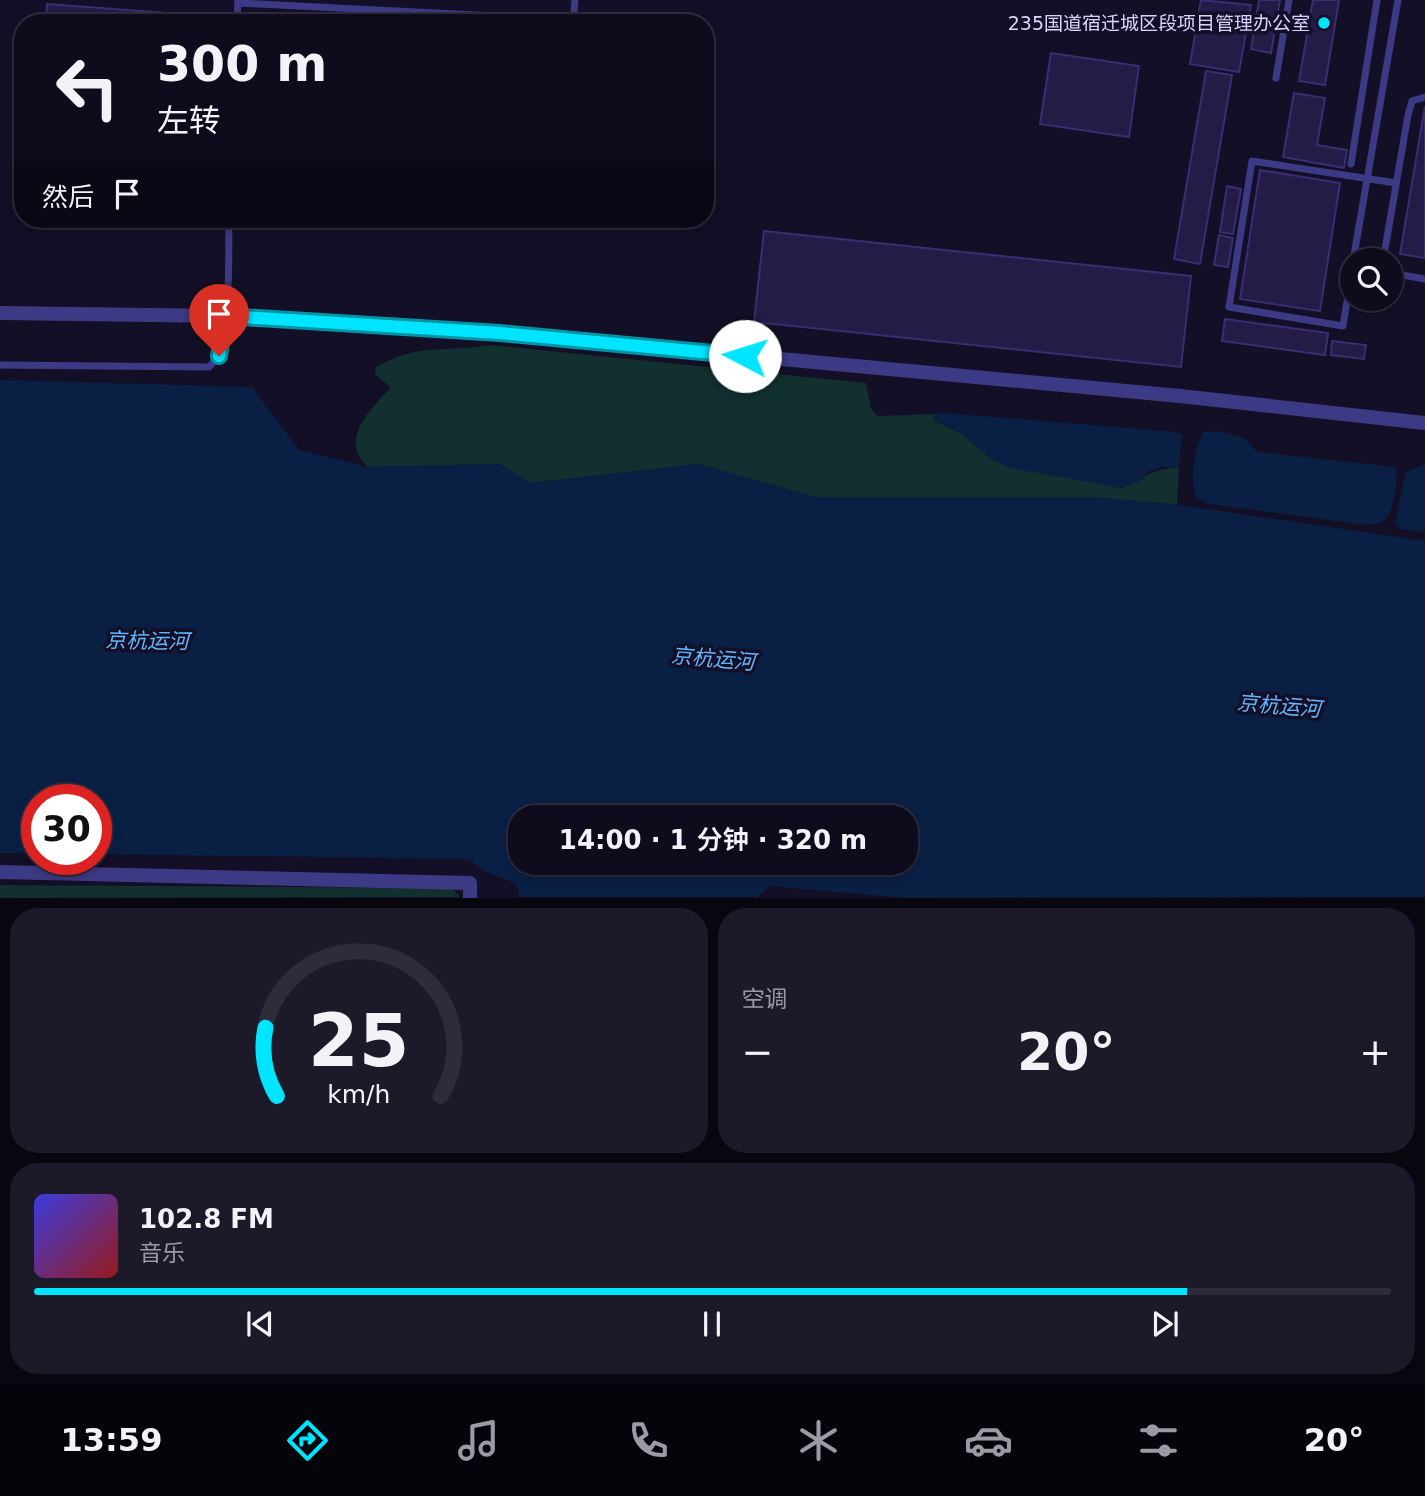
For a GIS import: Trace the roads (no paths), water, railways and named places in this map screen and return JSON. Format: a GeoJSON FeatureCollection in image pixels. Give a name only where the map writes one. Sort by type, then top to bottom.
{"type":"FeatureCollection","features":[{"type":"Feature","properties":{"kind":"street"},"geometry":{"type":"LineString","coordinates":[[0,313],[225,316],[528,336],[1166,395],[1425,423]]}},
{"type":"Feature","properties":{"kind":"street"},"geometry":{"type":"LineString","coordinates":[[0,872],[470,890]]}},
{"type":"Feature","properties":{"kind":"lane"},"geometry":{"type":"LineString","coordinates":[[1276,78],[1289,0]]}},
{"type":"Feature","properties":{"kind":"lane"},"geometry":{"type":"LineString","coordinates":[[1351,164],[1377,0]]}},
{"type":"Feature","properties":{"kind":"lane"},"geometry":{"type":"LineString","coordinates":[[1356,248],[1398,0]]}},
{"type":"Feature","properties":{"kind":"lane"},"geometry":{"type":"LineString","coordinates":[[238,1],[446,14]]}},
{"type":"Feature","properties":{"kind":"lane"},"geometry":{"type":"LineString","coordinates":[[1385,248],[1410,106],[1416,99],[1425,97]]}},
{"type":"Feature","properties":{"kind":"lane"},"geometry":{"type":"LineString","coordinates":[[1345,311],[1343,326],[1229,307],[1252,161],[1396,183]]}},
{"type":"Feature","properties":{"kind":"lane"},"geometry":{"type":"LineString","coordinates":[[0,365],[203,369],[219,356],[225,316],[229,228]]}},
{"type":"Feature","properties":{"kind":"lane"},"geometry":{"type":"LineString","coordinates":[[1403,275],[1425,279]]}},
{"type":"Feature","properties":{"kind":"water","name":"京杭运河"},"geometry":{"type":"Polygon","coordinates":[[[0,380],[252,387],[299,450],[368,467],[499,464],[531,483],[698,464],[815,497],[1093,497],[1172,504],[1425,541],[1425,897],[908,898],[769,886],[758,897],[519,897],[518,887],[514,884],[487,872],[468,859],[112,854],[112,784],[21,784],[21,853],[0,853],[0,380]]]}},
{"type":"Feature","properties":{"kind":"water"},"geometry":{"type":"Polygon","coordinates":[[[936,414],[1176,432],[1182,435],[1179,468],[1163,467],[1149,471],[1140,481],[1122,488],[1010,468],[993,460],[962,434],[933,420],[936,414]]]}},
{"type":"Feature","properties":{"kind":"water"},"geometry":{"type":"Polygon","coordinates":[[[1219,431],[1244,438],[1257,452],[1396,467],[1392,507],[1383,521],[1367,525],[1209,504],[1197,498],[1193,467],[1203,432],[1219,431]]]}},
{"type":"Feature","properties":{"kind":"water"},"geometry":{"type":"Polygon","coordinates":[[[1425,464],[1425,532],[1401,529],[1395,523],[1406,472],[1425,464]]]}},
{"type":"Feature","properties":{"kind":"place","name":"235国道宿迁城区段项目管理办公室"},"geometry":{"type":"Point","coordinates":[1324,23]}}]}
